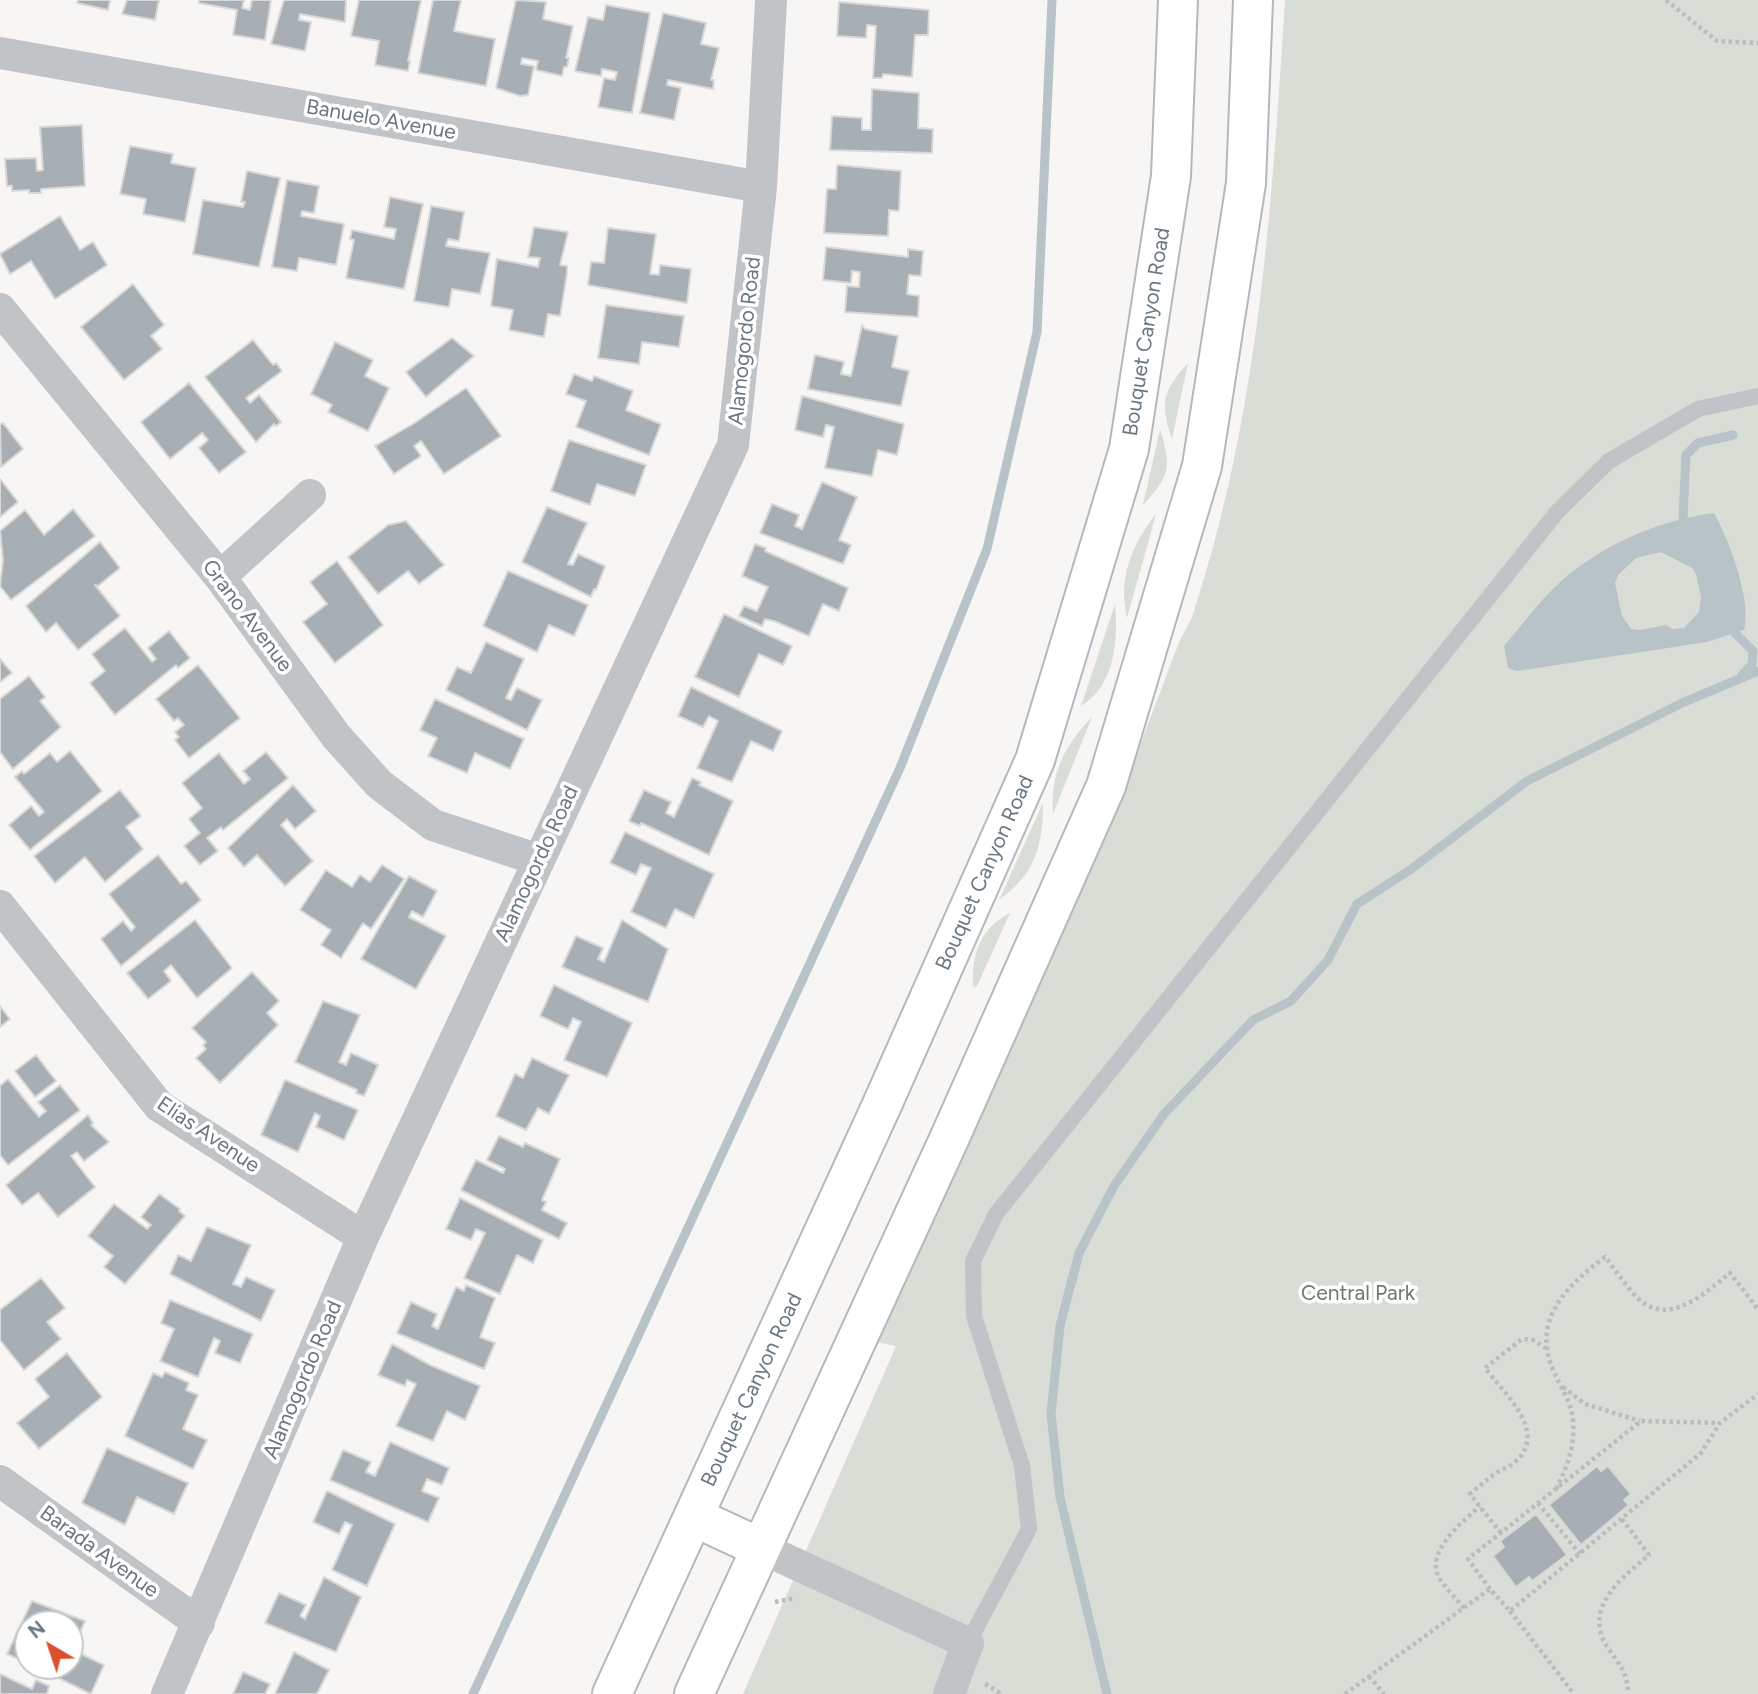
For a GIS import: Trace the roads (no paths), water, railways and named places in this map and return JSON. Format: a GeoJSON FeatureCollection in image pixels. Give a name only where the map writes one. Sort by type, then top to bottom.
{"type":"FeatureCollection","features":[{"type":"Feature","properties":{"kind":"main road","name":"Bouquet Canyon Road"},"geometry":{"type":"LineString","coordinates":[[612,1694],[881,1107],[1035,760],[1129,450],[1171,176],[1178,0]]}},
{"type":"Feature","properties":{"kind":"main road"},"geometry":{"type":"LineString","coordinates":[[694,1694],[944,1150],[1106,786],[1202,466],[1246,183],[1253,0]]}},
{"type":"Feature","properties":{"kind":"main road"},"geometry":{"type":"LineString","coordinates":[[694,1517],[761,1548]]}},
{"type":"Feature","properties":{"kind":"street","name":"Alamogordo Road"},"geometry":{"type":"LineString","coordinates":[[167,1694],[363,1237],[733,445],[761,187],[771,0]]}},
{"type":"Feature","properties":{"kind":"street","name":"Banuelo Avenue"},"geometry":{"type":"LineString","coordinates":[[0,53],[761,187]]}},
{"type":"Feature","properties":{"kind":"street","name":"Grano Avenue"},"geometry":{"type":"LineString","coordinates":[[0,309],[220,577],[336,736],[379,784],[433,825],[539,860]]}},
{"type":"Feature","properties":{"kind":"street"},"geometry":{"type":"LineString","coordinates":[[220,577],[310,495]]}},
{"type":"Feature","properties":{"kind":"street","name":"Elias Avenue"},"geometry":{"type":"LineString","coordinates":[[0,906],[159,1106],[363,1237]]}},
{"type":"Feature","properties":{"kind":"street","name":"Barada Avenue"},"geometry":{"type":"LineString","coordinates":[[0,1481],[199,1623]]}},
{"type":"Feature","properties":{"kind":"street"},"geometry":{"type":"LineString","coordinates":[[761,1548],[968,1643],[948,1694]]}},
{"type":"Feature","properties":{"kind":"lane"},"geometry":{"type":"LineString","coordinates":[[968,1643],[1029,1529],[1022,1465],[974,1316],[973,1261],[996,1214],[1557,512],[1609,461],[1698,409],[1758,396]]}},
{"type":"Feature","properties":{"kind":"waterway"},"geometry":{"type":"LineString","coordinates":[[473,1694],[900,768],[987,549],[1037,332],[1052,0]]}},
{"type":"Feature","properties":{"kind":"waterway"},"geometry":{"type":"LineString","coordinates":[[1687,525],[1683,517],[1686,455],[1698,443],[1733,435]]}},
{"type":"Feature","properties":{"kind":"waterway"},"geometry":{"type":"LineString","coordinates":[[1731,624],[1735,633],[1753,651],[1752,664],[1742,675]]}},
{"type":"Feature","properties":{"kind":"waterway"},"geometry":{"type":"LineString","coordinates":[[1107,1694],[1060,1497],[1051,1414],[1060,1326],[1079,1253],[1114,1186],[1164,1114],[1253,1020],[1291,1001],[1328,960],[1357,904],[1410,870],[1527,781],[1682,703],[1758,671]]}},
{"type":"Feature","properties":{"kind":"park label","name":"Central Park"},"geometry":{"type":"Point","coordinates":[1358,1294]}}]}
